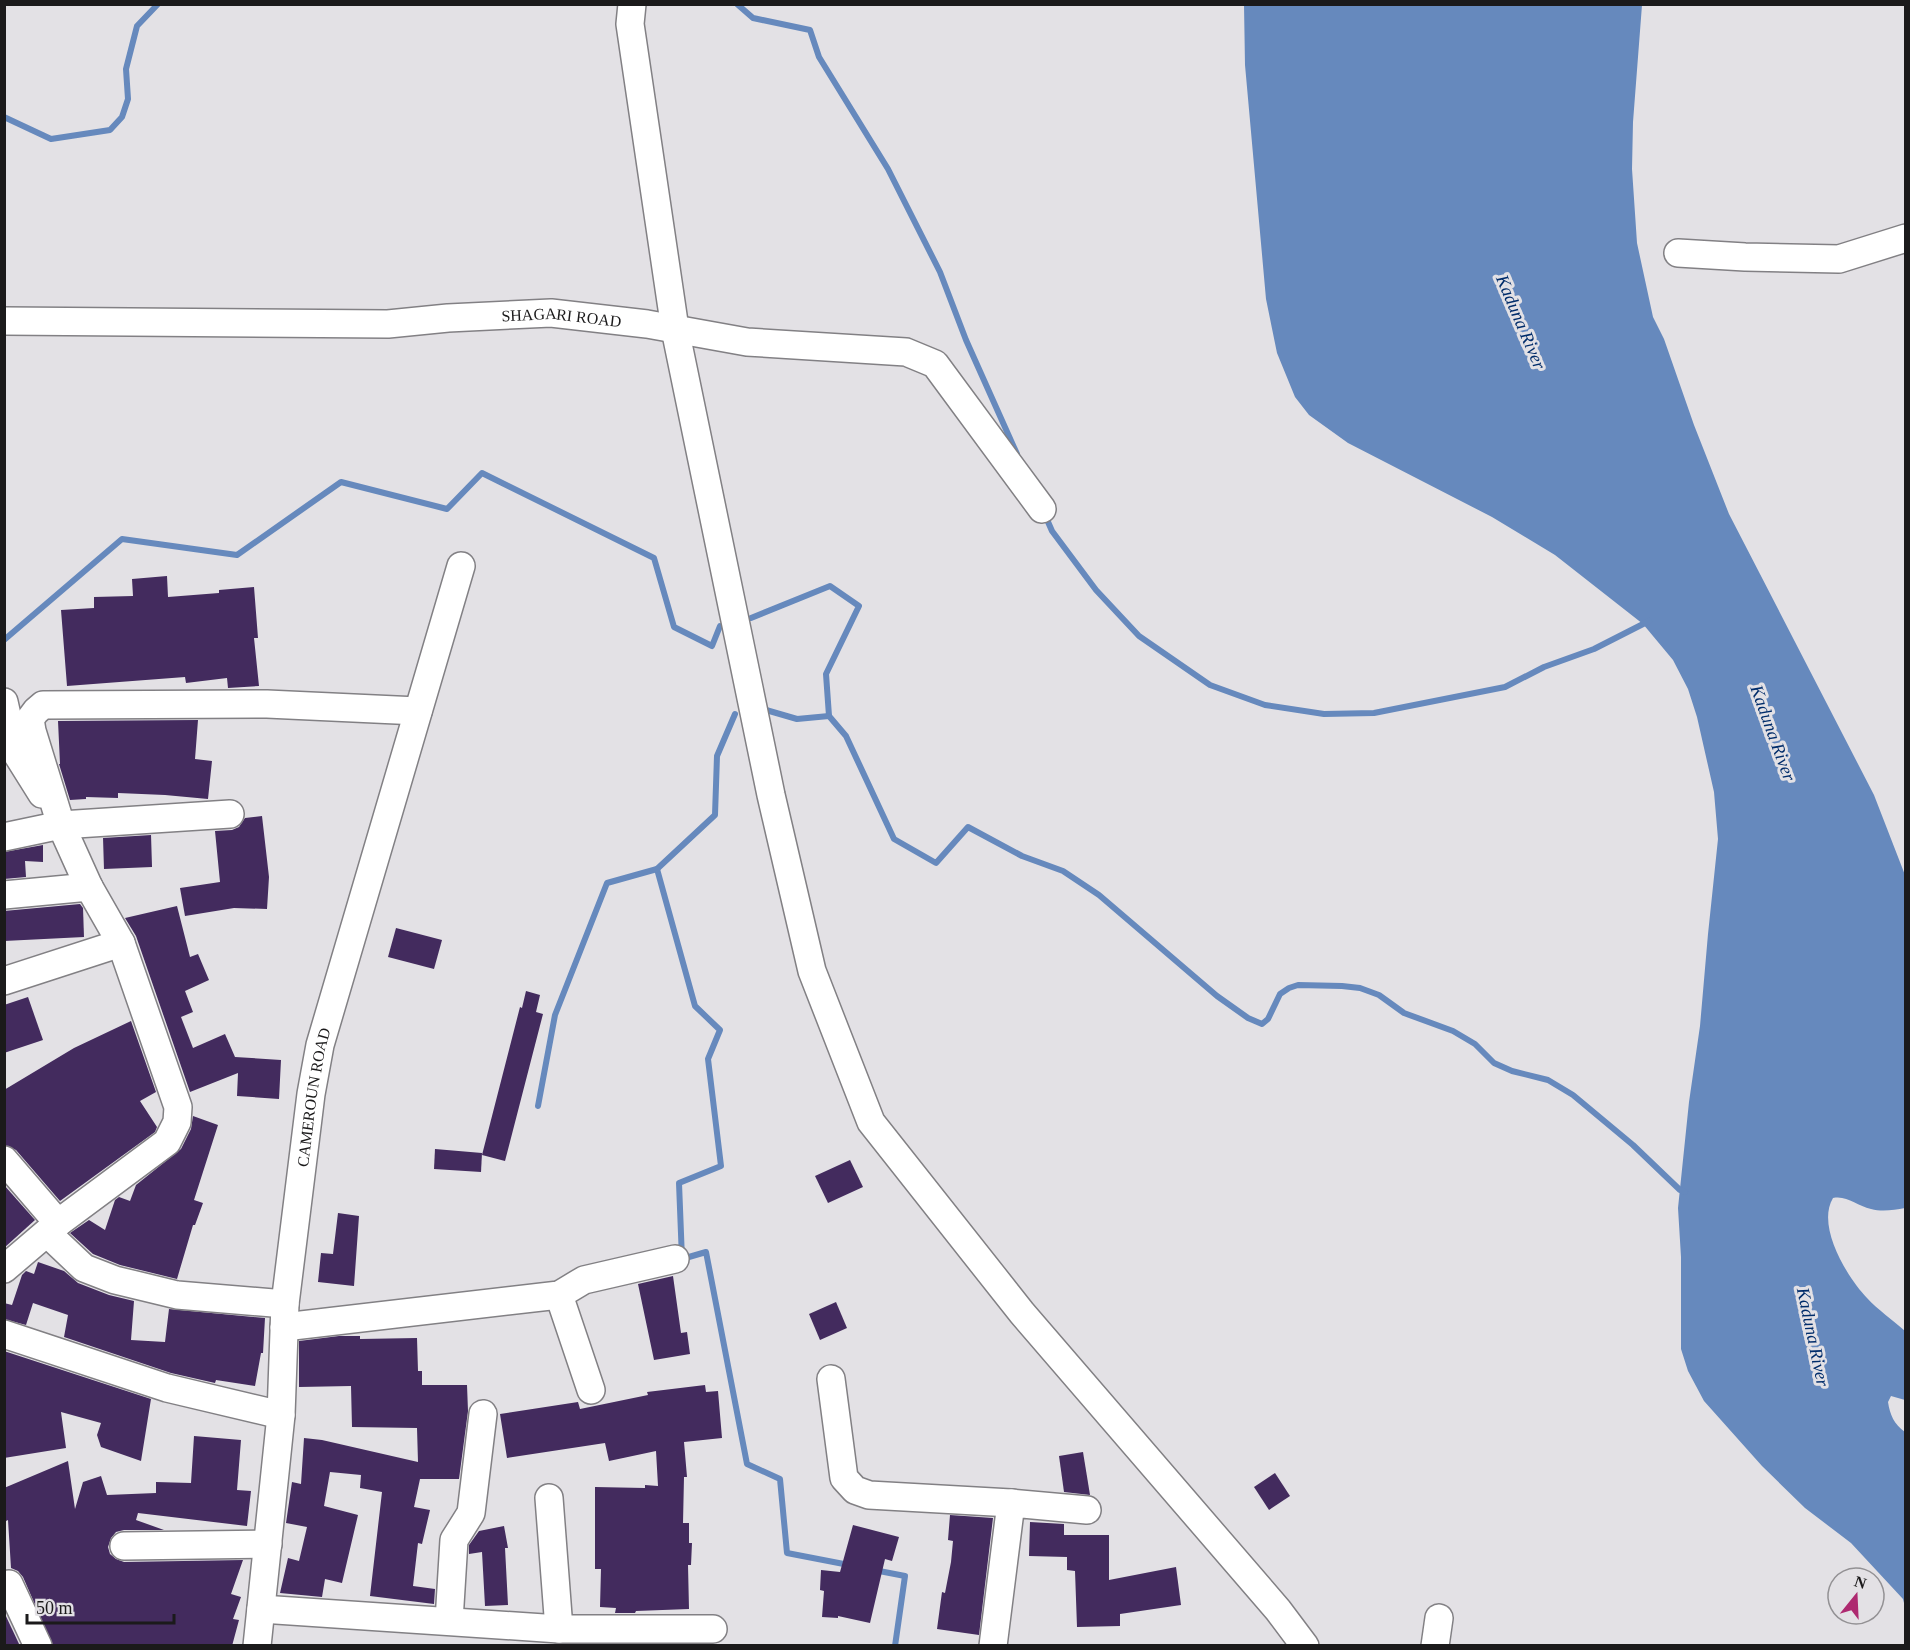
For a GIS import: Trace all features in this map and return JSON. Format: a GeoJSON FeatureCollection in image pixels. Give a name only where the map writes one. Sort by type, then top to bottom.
{"type":"FeatureCollection","features":[{"type":"Feature","properties":{"kind":"street"},"geometry":{"type":"LineString","coordinates":[[632,4],[630,24],[675,329],[771,795],[812,971],[871,1122],[1022,1313],[1278,1610],[1305,1646]]}},
{"type":"Feature","properties":{"kind":"street"},"geometry":{"type":"LineString","coordinates":[[1678,253],[1839,259],[1905,238]]}},
{"type":"Feature","properties":{"kind":"street","name":"SHAGARI ROAD"},"geometry":{"type":"LineString","coordinates":[[6,319],[388,324],[448,318],[551,313],[675,329],[747,342],[906,352],[935,364],[1042,509]]}},
{"type":"Feature","properties":{"kind":"street","name":"CAMEROUN ROAD"},"geometry":{"type":"LineString","coordinates":[[257,1646],[281,1415],[285,1315],[311,1094],[320,1045],[461,566]]}},
{"type":"Feature","properties":{"kind":"street"},"geometry":{"type":"LineString","coordinates":[[4,702],[15,751],[62,825]]}},
{"type":"Feature","properties":{"kind":"street"},"geometry":{"type":"LineString","coordinates":[[4,1269],[52,1228],[167,1142],[177,1122],[178,1107],[121,943],[89,887],[62,825],[30,719],[43,705],[267,704],[418,711]]}},
{"type":"Feature","properties":{"kind":"street"},"geometry":{"type":"LineString","coordinates":[[4,837],[62,825],[230,814]]}},
{"type":"Feature","properties":{"kind":"street"},"geometry":{"type":"LineString","coordinates":[[4,895],[89,887]]}},
{"type":"Feature","properties":{"kind":"street"},"geometry":{"type":"LineString","coordinates":[[4,981],[121,943]]}},
{"type":"Feature","properties":{"kind":"street"},"geometry":{"type":"LineString","coordinates":[[4,1160],[52,1228],[84,1268],[115,1280],[177,1295],[285,1315],[559,1295],[584,1280],[675,1259]]}},
{"type":"Feature","properties":{"kind":"street"},"geometry":{"type":"LineString","coordinates":[[559,1295],[591,1390]]}},
{"type":"Feature","properties":{"kind":"street"},"geometry":{"type":"LineString","coordinates":[[4,1334],[167,1388],[281,1415]]}},
{"type":"Feature","properties":{"kind":"street"},"geometry":{"type":"LineString","coordinates":[[831,1379],[844,1478],[855,1490],[869,1495],[1087,1510]]}},
{"type":"Feature","properties":{"kind":"street"},"geometry":{"type":"LineString","coordinates":[[449,1621],[454,1540],[471,1513],[483,1414]]}},
{"type":"Feature","properties":{"kind":"street"},"geometry":{"type":"LineString","coordinates":[[549,1497],[560,1629]]}},
{"type":"Feature","properties":{"kind":"street"},"geometry":{"type":"LineString","coordinates":[[993,1646],[1011,1503]]}},
{"type":"Feature","properties":{"kind":"street"},"geometry":{"type":"LineString","coordinates":[[123,1546],[268,1544]]}},
{"type":"Feature","properties":{"kind":"street"},"geometry":{"type":"LineString","coordinates":[[9,1584],[38,1646]]}},
{"type":"Feature","properties":{"kind":"street"},"geometry":{"type":"LineString","coordinates":[[261,1608],[560,1629],[713,1629]]}},
{"type":"Feature","properties":{"kind":"street"},"geometry":{"type":"LineString","coordinates":[[1435,1646],[1439,1618]]}},
{"type":"Feature","properties":{"kind":"water","name":"Kaduna River"},"geometry":{"type":"Polygon","coordinates":[[[1244,5],[1642,5],[1633,122],[1632,169],[1637,243],[1653,317],[1664,339],[1694,425],[1729,514],[1874,795],[1905,875],[1905,1208],[1875,1210],[1838,1197],[1833,1198],[1828,1222],[1836,1251],[1859,1289],[1905,1331],[1905,1400],[1891,1396],[1888,1402],[1893,1419],[1905,1432],[1905,1607],[1903,1599],[1886,1581],[1886,1566],[1872,1566],[1851,1543],[1805,1508],[1762,1466],[1704,1401],[1688,1371],[1681,1349],[1681,1257],[1678,1208],[1689,1102],[1700,1026],[1718,839],[1714,792],[1697,717],[1688,689],[1673,660],[1643,624],[1555,555],[1492,517],[1348,443],[1309,415],[1295,397],[1277,353],[1266,299],[1245,65],[1244,5]]]}},
{"type":"Feature","properties":{"kind":"building"},"geometry":{"type":"Polygon","coordinates":[[[167,576],[168,597],[219,593],[219,590],[254,587],[258,638],[254,638],[259,686],[228,688],[227,678],[186,683],[185,677],[67,686],[61,610],[94,608],[94,597],[133,596],[132,579],[167,576]]]}},
{"type":"Feature","properties":{"kind":"building"},"geometry":{"type":"Polygon","coordinates":[[[198,720],[195,759],[212,761],[208,799],[118,793],[118,798],[86,797],[86,799],[70,800],[59,764],[58,721],[198,720]]]}},
{"type":"Feature","properties":{"kind":"building"},"geometry":{"type":"Polygon","coordinates":[[[262,816],[269,877],[267,909],[234,908],[185,916],[180,888],[220,882],[215,831],[232,830],[239,827],[245,818],[262,816]]]}},
{"type":"Feature","properties":{"kind":"building"},"geometry":{"type":"Polygon","coordinates":[[[151,835],[152,867],[104,869],[103,838],[151,835]]]}},
{"type":"Feature","properties":{"kind":"building"},"geometry":{"type":"Polygon","coordinates":[[[43,845],[43,862],[25,861],[26,877],[4,879],[4,852],[43,845]]]}},
{"type":"Feature","properties":{"kind":"building"},"geometry":{"type":"Polygon","coordinates":[[[80,904],[83,908],[84,937],[4,941],[4,911],[80,904]]]}},
{"type":"Feature","properties":{"kind":"building"},"geometry":{"type":"Polygon","coordinates":[[[177,906],[190,957],[198,954],[209,980],[185,991],[193,1012],[181,1017],[193,1048],[225,1034],[235,1057],[281,1060],[279,1099],[237,1096],[238,1073],[190,1092],[136,936],[125,918],[177,906]]]}},
{"type":"Feature","properties":{"kind":"building"},"geometry":{"type":"Polygon","coordinates":[[[396,928],[442,940],[434,969],[388,957],[396,928]]]}},
{"type":"Feature","properties":{"kind":"building"},"geometry":{"type":"Polygon","coordinates":[[[526,991],[540,995],[536,1012],[543,1014],[505,1161],[482,1155],[526,991]]]}},
{"type":"Feature","properties":{"kind":"building"},"geometry":{"type":"Polygon","coordinates":[[[28,997],[43,1040],[4,1053],[4,1005],[28,997]]]}},
{"type":"Feature","properties":{"kind":"building"},"geometry":{"type":"Polygon","coordinates":[[[131,1021],[156,1092],[140,1101],[157,1127],[155,1132],[60,1201],[16,1150],[4,1145],[4,1090],[74,1048],[131,1021]]]}},
{"type":"Feature","properties":{"kind":"building"},"geometry":{"type":"Polygon","coordinates":[[[193,1116],[218,1125],[194,1200],[203,1203],[195,1225],[193,1225],[177,1279],[120,1265],[93,1254],[70,1233],[89,1220],[105,1230],[115,1200],[119,1197],[130,1201],[136,1185],[181,1149],[191,1129],[193,1116]]]}},
{"type":"Feature","properties":{"kind":"building"},"geometry":{"type":"Polygon","coordinates":[[[435,1149],[482,1153],[481,1172],[434,1169],[435,1149]]]}},
{"type":"Feature","properties":{"kind":"building"},"geometry":{"type":"Polygon","coordinates":[[[850,1160],[863,1187],[828,1203],[815,1176],[850,1160]]]}},
{"type":"Feature","properties":{"kind":"building"},"geometry":{"type":"Polygon","coordinates":[[[4,1185],[35,1220],[4,1248],[4,1185]]]}},
{"type":"Feature","properties":{"kind":"building"},"geometry":{"type":"Polygon","coordinates":[[[338,1213],[359,1216],[354,1286],[318,1282],[321,1253],[333,1254],[338,1213]]]}},
{"type":"Feature","properties":{"kind":"building"},"geometry":{"type":"Polygon","coordinates":[[[38,1262],[64,1271],[78,1283],[109,1295],[134,1301],[131,1340],[165,1342],[169,1309],[265,1318],[263,1353],[261,1353],[255,1386],[216,1380],[215,1383],[171,1373],[64,1337],[68,1315],[33,1303],[26,1325],[4,1319],[4,1303],[12,1305],[22,1275],[26,1271],[34,1274],[38,1262]]]}},
{"type":"Feature","properties":{"kind":"building"},"geometry":{"type":"Polygon","coordinates":[[[673,1276],[681,1333],[687,1332],[690,1354],[654,1360],[638,1284],[673,1276]]]}},
{"type":"Feature","properties":{"kind":"building"},"geometry":{"type":"Polygon","coordinates":[[[836,1302],[847,1328],[820,1340],[809,1314],[836,1302]]]}},
{"type":"Feature","properties":{"kind":"building"},"geometry":{"type":"Polygon","coordinates":[[[360,1336],[360,1339],[417,1338],[418,1371],[422,1371],[422,1385],[467,1385],[468,1411],[459,1479],[420,1479],[414,1507],[430,1510],[422,1544],[418,1543],[413,1586],[435,1589],[434,1604],[370,1596],[382,1492],[360,1488],[361,1475],[330,1472],[324,1506],[358,1515],[342,1583],[325,1579],[322,1597],[280,1593],[288,1558],[299,1561],[307,1527],[286,1523],[292,1482],[301,1484],[304,1438],[418,1462],[417,1428],[352,1427],[351,1386],[299,1387],[299,1341],[360,1336]]]}},
{"type":"Feature","properties":{"kind":"building"},"geometry":{"type":"Polygon","coordinates":[[[4,1351],[151,1399],[141,1461],[101,1447],[97,1435],[101,1423],[61,1412],[66,1448],[4,1458],[4,1351]]]}},
{"type":"Feature","properties":{"kind":"building"},"geometry":{"type":"Polygon","coordinates":[[[705,1385],[706,1392],[718,1391],[722,1438],[684,1442],[687,1477],[684,1477],[683,1523],[689,1523],[689,1543],[692,1543],[691,1565],[688,1565],[689,1609],[615,1613],[616,1608],[600,1607],[601,1569],[595,1569],[595,1487],[658,1486],[656,1451],[609,1461],[605,1443],[507,1458],[500,1414],[578,1402],[580,1409],[648,1395],[647,1392],[705,1385]]]}},
{"type":"Feature","properties":{"kind":"building"},"geometry":{"type":"Polygon","coordinates":[[[194,1436],[241,1440],[237,1490],[251,1491],[247,1526],[138,1513],[136,1520],[164,1530],[116,1532],[108,1547],[110,1554],[124,1562],[243,1560],[231,1594],[241,1597],[233,1619],[239,1620],[232,1646],[53,1646],[23,1577],[11,1568],[8,1520],[4,1522],[4,1488],[68,1461],[75,1509],[83,1482],[101,1476],[107,1495],[156,1493],[156,1482],[191,1483],[194,1436]]]}},
{"type":"Feature","properties":{"kind":"building"},"geometry":{"type":"Polygon","coordinates":[[[1083,1452],[1090,1495],[1064,1492],[1059,1456],[1083,1452]]]}},
{"type":"Feature","properties":{"kind":"building"},"geometry":{"type":"Polygon","coordinates":[[[1275,1473],[1290,1496],[1269,1510],[1254,1487],[1275,1473]]]}},
{"type":"Feature","properties":{"kind":"building"},"geometry":{"type":"Polygon","coordinates":[[[950,1515],[993,1518],[979,1635],[937,1629],[942,1592],[945,1593],[951,1562],[953,1541],[948,1540],[950,1515]]]}},
{"type":"Feature","properties":{"kind":"building"},"geometry":{"type":"Polygon","coordinates":[[[1030,1522],[1064,1524],[1064,1535],[1109,1535],[1109,1580],[1176,1567],[1181,1605],[1120,1614],[1120,1626],[1077,1627],[1075,1571],[1067,1570],[1067,1557],[1029,1556],[1030,1522]]]}},
{"type":"Feature","properties":{"kind":"building"},"geometry":{"type":"Polygon","coordinates":[[[853,1525],[899,1537],[892,1561],[885,1559],[870,1623],[838,1616],[838,1618],[822,1617],[824,1591],[820,1590],[821,1570],[840,1572],[853,1525]]]}},
{"type":"Feature","properties":{"kind":"building"},"geometry":{"type":"Polygon","coordinates":[[[504,1526],[508,1548],[505,1548],[508,1605],[485,1606],[482,1552],[469,1554],[469,1545],[479,1531],[504,1526]]]}},
{"type":"Feature","properties":{"kind":"building"},"geometry":{"type":"Polygon","coordinates":[[[4,1612],[20,1646],[4,1646],[4,1612]]]}},
{"type":"Feature","properties":{"kind":"waterway"},"geometry":{"type":"LineString","coordinates":[[4,117],[51,139],[110,130],[122,117],[128,99],[126,69],[137,26],[158,4]]}},
{"type":"Feature","properties":{"kind":"waterway"},"geometry":{"type":"LineString","coordinates":[[737,4],[753,18],[810,30],[819,57],[888,169],[940,272],[966,340],[1017,454]]}},
{"type":"Feature","properties":{"kind":"waterway"},"geometry":{"type":"LineString","coordinates":[[4,640],[122,539],[237,555],[341,482],[447,509],[482,473],[654,558],[674,627],[712,646],[720,626]]}},
{"type":"Feature","properties":{"kind":"waterway"},"geometry":{"type":"LineString","coordinates":[[1045,515],[1052,531],[1096,590],[1139,636],[1210,685],[1265,705],[1324,714],[1374,713],[1505,687],[1544,667],[1594,649],[1649,621]]}},
{"type":"Feature","properties":{"kind":"waterway"},"geometry":{"type":"LineString","coordinates":[[751,618],[830,586],[859,606],[826,674],[829,716],[846,736],[894,839],[936,863],[968,827],[1022,856],[1063,871],[1099,895],[1217,996],[1248,1018],[1262,1024],[1268,1019],[1280,994],[1298,985],[1360,988],[1379,995],[1404,1013],[1453,1031],[1475,1044],[1494,1063],[1512,1071],[1548,1080],[1573,1095],[1685,1192]]}},
{"type":"Feature","properties":{"kind":"waterway"},"geometry":{"type":"LineString","coordinates":[[766,710],[797,719],[829,716]]}},
{"type":"Feature","properties":{"kind":"waterway"},"geometry":{"type":"LineString","coordinates":[[538,1106],[555,1015],[607,883],[657,869],[715,815],[717,756],[735,714]]}},
{"type":"Feature","properties":{"kind":"waterway"},"geometry":{"type":"LineString","coordinates":[[657,869],[695,1006],[720,1030],[708,1059],[721,1166],[679,1183],[682,1259],[706,1252],[747,1464],[780,1479],[787,1553],[849,1565]]}},
{"type":"Feature","properties":{"kind":"waterway"},"geometry":{"type":"LineString","coordinates":[[874,1570],[905,1576],[895,1646]]}}]}
